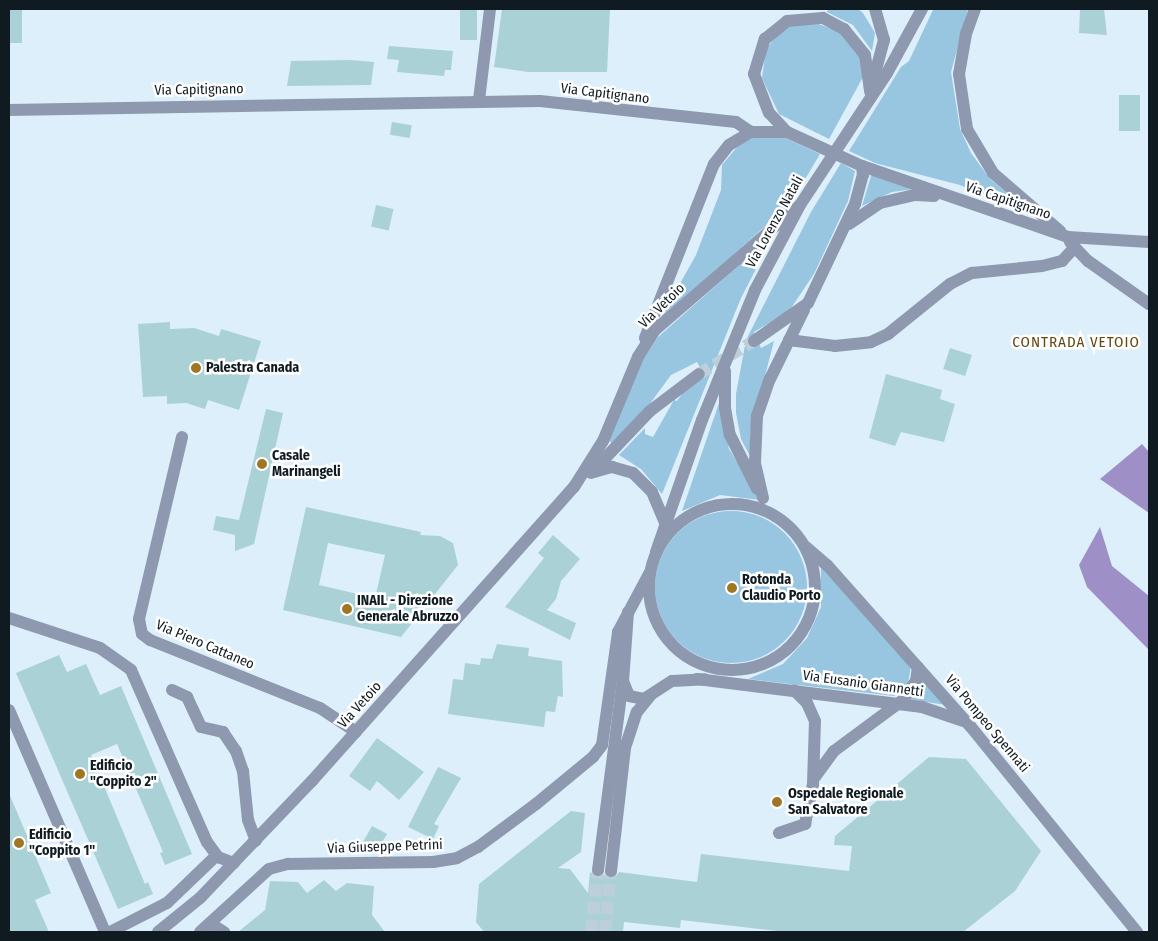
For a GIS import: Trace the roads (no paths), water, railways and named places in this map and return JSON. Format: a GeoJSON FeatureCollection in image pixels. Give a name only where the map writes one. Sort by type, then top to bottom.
{"type":"FeatureCollection","features":[{"type":"Feature","properties":{"kind":"street"},"geometry":{"type":"LineString","coordinates":[[479,100],[490,9]]}},
{"type":"Feature","properties":{"kind":"street","name":"Via Lorenzo Natali"},"geometry":{"type":"LineString","coordinates":[[867,97],[884,40],[875,9]]}},
{"type":"Feature","properties":{"kind":"street","name":"Via Lorenzo Natali"},"geometry":{"type":"LineString","coordinates":[[656,552],[665,523],[755,290],[800,205],[867,97],[896,58],[922,9]]}},
{"type":"Feature","properties":{"kind":"street"},"geometry":{"type":"LineString","coordinates":[[975,9],[960,57],[963,115],[973,143],[993,173],[1071,243],[1149,242]]}},
{"type":"Feature","properties":{"kind":"street"},"geometry":{"type":"LineString","coordinates":[[787,132],[769,113],[754,74],[765,39],[787,21],[823,18],[844,29],[865,55],[867,97]]}},
{"type":"Feature","properties":{"kind":"street","name":"Via Capitignano"},"geometry":{"type":"LineString","coordinates":[[9,110],[479,100],[540,101],[736,122],[752,132],[787,132],[862,166],[1018,220],[1071,243],[1149,304]]}},
{"type":"Feature","properties":{"kind":"street"},"geometry":{"type":"LineString","coordinates":[[638,357],[714,164],[728,145],[752,132]]}},
{"type":"Feature","properties":{"kind":"street"},"geometry":{"type":"LineString","coordinates":[[763,498],[754,463],[754,432],[770,379],[845,227],[864,175],[862,166]]}},
{"type":"Feature","properties":{"kind":"street"},"geometry":{"type":"LineString","coordinates":[[845,227],[861,213],[897,197],[953,197]]}},
{"type":"Feature","properties":{"kind":"street"},"geometry":{"type":"LineString","coordinates":[[1018,220],[1028,215],[1024,201]]}},
{"type":"Feature","properties":{"kind":"street","name":"Via Vetoio"},"geometry":{"type":"LineString","coordinates":[[574,487],[609,429],[638,357],[655,330],[800,205]]}},
{"type":"Feature","properties":{"kind":"street"},"geometry":{"type":"LineString","coordinates":[[789,340],[835,346],[871,342],[888,334],[950,284],[972,273],[1042,266],[1062,260],[1071,243]]}},
{"type":"Feature","properties":{"kind":"street"},"geometry":{"type":"LineString","coordinates":[[754,341],[808,303]]}},
{"type":"Feature","properties":{"kind":"street","name":"Via Lorenzo Natali"},"geometry":{"type":"LineString","coordinates":[[726,364],[725,408],[730,435],[742,464],[763,498],[780,519]]}},
{"type":"Feature","properties":{"kind":"street"},"geometry":{"type":"LineString","coordinates":[[591,473],[650,411],[699,374]]}},
{"type":"Feature","properties":{"kind":"street","name":"Via Piero Cattaneo"},"geometry":{"type":"LineString","coordinates":[[182,437],[139,619],[142,634],[150,640],[320,708],[356,732]]}},
{"type":"Feature","properties":{"kind":"street","name":"Via Vetoio"},"geometry":{"type":"LineString","coordinates":[[158,932],[256,841],[356,732],[574,487],[591,473],[612,466],[633,473],[652,492],[665,523]]}},
{"type":"Feature","properties":{"kind":"street"},"geometry":{"type":"LineString","coordinates":[[622,681],[634,699],[652,694],[672,682],[697,680],[720,675],[774,659],[804,628],[815,586],[804,545],[780,519],[744,504],[704,508],[681,521],[656,552],[649,574],[628,610],[604,870],[624,748],[637,712],[652,694]]}},
{"type":"Feature","properties":{"kind":"street","name":"Via Pompeo Spennati"},"geometry":{"type":"LineString","coordinates":[[804,545],[827,565],[971,727],[1137,932]]}},
{"type":"Feature","properties":{"kind":"street"},"geometry":{"type":"LineString","coordinates":[[649,574],[650,606],[663,635],[674,648],[700,665],[733,671]]}},
{"type":"Feature","properties":{"kind":"street","name":"Via Giuseppe Petrini"},"geometry":{"type":"LineString","coordinates":[[200,932],[252,881],[275,867],[433,862],[468,853],[593,757],[604,738],[618,632],[628,610]]}},
{"type":"Feature","properties":{"kind":"street"},"geometry":{"type":"LineString","coordinates":[[9,618],[100,648],[130,670],[201,831],[216,856],[234,863]]}},
{"type":"Feature","properties":{"kind":"street","name":"Via Eusanio Giannetti"},"geometry":{"type":"LineString","coordinates":[[700,665],[746,685]]}},
{"type":"Feature","properties":{"kind":"street"},"geometry":{"type":"LineString","coordinates":[[812,784],[834,751],[899,704],[911,691],[918,667]]}},
{"type":"Feature","properties":{"kind":"street","name":"Via Eusanio Giannetti"},"geometry":{"type":"LineString","coordinates":[[697,680],[794,690],[940,710],[971,727]]}},
{"type":"Feature","properties":{"kind":"street"},"geometry":{"type":"LineString","coordinates":[[172,690],[187,697],[201,727],[223,732],[236,751],[243,771],[248,820],[256,841]]}},
{"type":"Feature","properties":{"kind":"street"},"geometry":{"type":"LineString","coordinates":[[779,833],[805,824],[812,784],[815,721],[807,703],[794,690]]}},
{"type":"Feature","properties":{"kind":"street"},"geometry":{"type":"LineString","coordinates":[[9,710],[105,932]]}},
{"type":"Feature","properties":{"kind":"street"},"geometry":{"type":"LineString","coordinates":[[110,932],[167,902],[216,856]]}},
{"type":"Feature","properties":{"kind":"street"},"geometry":{"type":"LineString","coordinates":[[210,923],[224,932]]}},
{"type":"Feature","properties":{"kind":"tunnel"},"geometry":{"type":"LineString","coordinates":[[699,374],[754,341]]}},
{"type":"Feature","properties":{"kind":"tunnel"},"geometry":{"type":"LineString","coordinates":[[591,932],[598,870]]}},
{"type":"Feature","properties":{"kind":"tunnel"},"geometry":{"type":"LineString","coordinates":[[605,932],[611,871]]}},
{"type":"Feature","properties":{"kind":"place","name":"Palestra Canada"},"geometry":{"type":"Point","coordinates":[196,368]}},
{"type":"Feature","properties":{"kind":"place","name":"Casale Marinangeli"},"geometry":{"type":"Point","coordinates":[262,464]}},
{"type":"Feature","properties":{"kind":"place","name":"Rotonda Claudio Porto"},"geometry":{"type":"Point","coordinates":[732,588]}},
{"type":"Feature","properties":{"kind":"place","name":"INAIL - Direzione Generale Abruzzo"},"geometry":{"type":"Point","coordinates":[347,609]}},
{"type":"Feature","properties":{"kind":"place","name":"Edificio \"Coppito 2\""},"geometry":{"type":"Point","coordinates":[80,774]}},
{"type":"Feature","properties":{"kind":"place","name":"Ospedale Regionale San Salvatore"},"geometry":{"type":"Point","coordinates":[777,802]}},
{"type":"Feature","properties":{"kind":"place","name":"Edificio \"Coppito 1\""},"geometry":{"type":"Point","coordinates":[19,843]}},
{"type":"Feature","properties":{"kind":"district","name":"CONTRADA VETOIO"},"geometry":{"type":"Point","coordinates":[1076,343]}}]}
